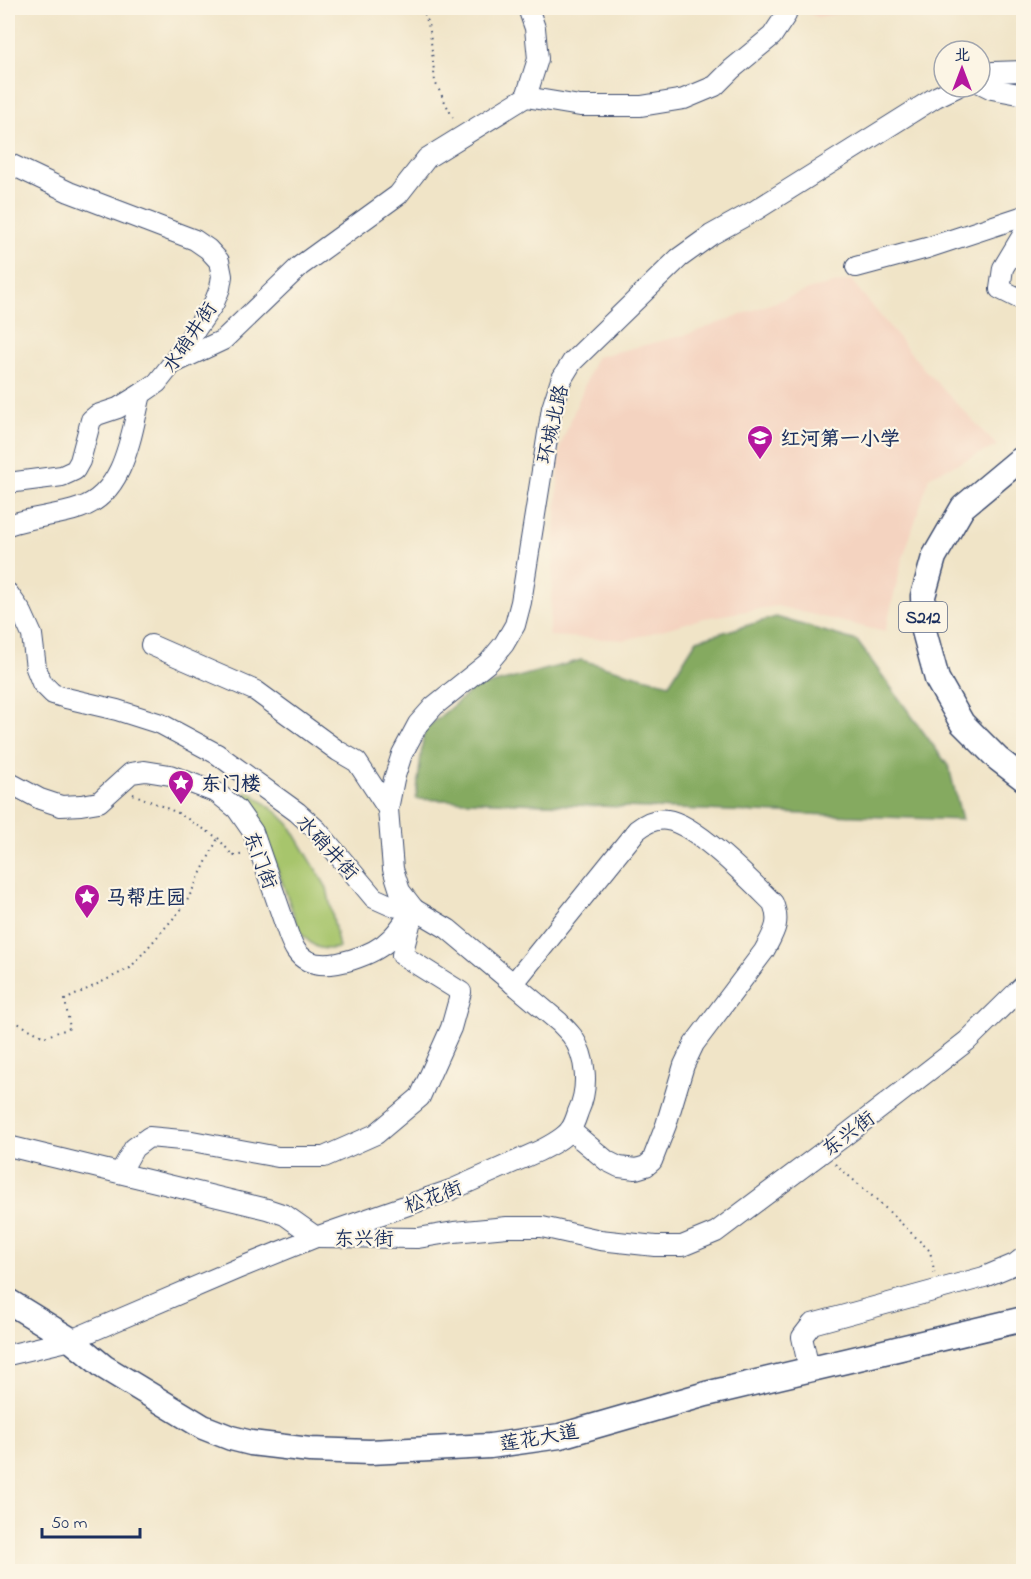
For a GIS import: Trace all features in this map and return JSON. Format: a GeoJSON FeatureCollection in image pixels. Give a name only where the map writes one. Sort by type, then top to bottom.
{"type":"FeatureCollection","features":[{"type":"Feature","properties":{"kind":"main road","name":"S212"},"geometry":{"type":"LineString","coordinates":[[1023,458],[963,507],[934,557],[923,596],[924,631],[937,679],[962,723],[998,759],[1023,779]]}},
{"type":"Feature","properties":{"kind":"main road","name":"莲花大道"},"geometry":{"type":"LineString","coordinates":[[8,1301],[70,1340],[104,1367],[203,1427],[251,1443],[310,1450],[370,1452],[490,1446],[560,1436],[706,1394],[1023,1319]]}},
{"type":"Feature","properties":{"kind":"street"},"geometry":{"type":"LineString","coordinates":[[172,364],[223,340],[300,267],[398,195],[427,158],[526,97],[538,59],[535,28],[528,8]]}},
{"type":"Feature","properties":{"kind":"street"},"geometry":{"type":"LineString","coordinates":[[526,97],[580,106],[641,106],[684,99],[716,86],[732,69],[772,36],[786,15]]}},
{"type":"Feature","properties":{"kind":"street"},"geometry":{"type":"LineString","coordinates":[[992,72],[1023,71]]}},
{"type":"Feature","properties":{"kind":"street"},"geometry":{"type":"LineString","coordinates":[[992,89],[1023,95]]}},
{"type":"Feature","properties":{"kind":"street","name":"环城北路"},"geometry":{"type":"LineString","coordinates":[[414,909],[400,891],[393,869],[388,809],[394,779],[402,754],[418,724],[434,706],[489,662],[504,644],[515,625],[521,602],[552,408],[561,380],[572,362],[679,258],[933,99]]}},
{"type":"Feature","properties":{"kind":"street","name":"水硝井街"},"geometry":{"type":"LineString","coordinates":[[8,163],[69,192],[195,240],[219,261],[222,276],[214,303],[157,383],[118,408],[97,415],[91,420],[80,461],[75,470],[62,476],[8,483]]}},
{"type":"Feature","properties":{"kind":"street"},"geometry":{"type":"LineString","coordinates":[[856,267],[927,248],[1023,216]]}},
{"type":"Feature","properties":{"kind":"street"},"geometry":{"type":"LineString","coordinates":[[1023,233],[1003,268],[1000,289],[1018,298],[1023,298]]}},
{"type":"Feature","properties":{"kind":"street"},"geometry":{"type":"LineString","coordinates":[[8,525],[78,509],[102,496],[122,467],[141,394]]}},
{"type":"Feature","properties":{"kind":"street","name":"水硝井街"},"geometry":{"type":"LineString","coordinates":[[8,593],[22,613],[32,635],[36,668],[42,683],[53,694],[161,724],[217,754],[297,812],[317,830],[374,898],[392,906],[414,909]]}},
{"type":"Feature","properties":{"kind":"street"},"geometry":{"type":"LineString","coordinates":[[151,645],[256,691],[357,762],[388,809]]}},
{"type":"Feature","properties":{"kind":"street","name":"东门街"},"geometry":{"type":"LineString","coordinates":[[8,782],[40,799],[61,806],[81,806],[99,802],[131,773],[145,771],[170,774],[216,793],[237,809],[253,832],[296,952],[308,961],[320,965],[335,965],[369,953],[391,939],[414,909]]}},
{"type":"Feature","properties":{"kind":"street"},"geometry":{"type":"LineString","coordinates":[[120,1173],[134,1148],[149,1137],[192,1141],[278,1157],[324,1157],[376,1134],[420,1096],[451,1028],[460,992],[402,955],[414,909],[448,929],[513,984],[559,1022],[571,1035],[584,1067],[585,1086],[582,1103],[570,1130],[608,1161],[619,1167],[646,1166],[652,1161],[666,1125],[684,1065],[693,1044],[764,951],[777,923],[777,912],[773,903],[711,845],[681,824],[669,820],[647,823],[637,830],[513,984]]}},
{"type":"Feature","properties":{"kind":"street","name":"东兴街"},"geometry":{"type":"LineString","coordinates":[[8,1146],[267,1209],[285,1215],[316,1237],[418,1238],[507,1227],[542,1227],[600,1240],[655,1246],[682,1246],[716,1232],[822,1153],[967,1041],[1023,985]]}},
{"type":"Feature","properties":{"kind":"street","name":"松花街"},"geometry":{"type":"LineString","coordinates":[[8,1355],[70,1340],[316,1237],[451,1190],[553,1144],[570,1130]]}},
{"type":"Feature","properties":{"kind":"street"},"geometry":{"type":"LineString","coordinates":[[808,1369],[802,1337],[812,1324],[984,1277],[1015,1264],[1023,1257]]}},
{"type":"Feature","properties":{"kind":"path"},"geometry":{"type":"LineString","coordinates":[[423,8],[430,31],[435,82],[463,136]]}},
{"type":"Feature","properties":{"kind":"path"},"geometry":{"type":"LineString","coordinates":[[111,791],[124,791],[178,813],[218,838],[233,856],[260,851]]}},
{"type":"Feature","properties":{"kind":"path"},"geometry":{"type":"LineString","coordinates":[[8,1018],[44,1037],[70,1028],[65,1000],[130,968],[185,905],[218,838]]}},
{"type":"Feature","properties":{"kind":"path"},"geometry":{"type":"LineString","coordinates":[[822,1153],[879,1202],[930,1251],[937,1290]]}},
{"type":"Feature","properties":{"kind":"shaded area"},"geometry":{"type":"Polygon","coordinates":[[[798,8],[874,8],[817,17],[798,8]]]}},
{"type":"Feature","properties":{"kind":"shaded area","name":"红河第一小学"},"geometry":{"type":"Polygon","coordinates":[[[851,280],[924,369],[997,446],[930,476],[902,561],[885,632],[777,606],[704,618],[626,640],[549,636],[560,447],[596,357],[689,334],[811,289],[851,280]]]}},
{"type":"Feature","properties":{"kind":"green space"},"geometry":{"type":"Polygon","coordinates":[[[776,617],[857,641],[949,767],[962,820],[416,799],[424,730],[473,689],[581,660],[669,684],[697,640],[776,617]]]}},
{"type":"Feature","properties":{"kind":"green space"},"geometry":{"type":"Polygon","coordinates":[[[250,792],[289,824],[327,888],[339,948],[316,947],[300,932],[262,826],[243,800],[246,793],[250,792]]]}},
{"type":"Feature","properties":{"kind":"place","name":"红河第一小学"},"geometry":{"type":"Point","coordinates":[760,461]}},
{"type":"Feature","properties":{"kind":"place","name":"东门楼"},"geometry":{"type":"Point","coordinates":[181,806]}},
{"type":"Feature","properties":{"kind":"place","name":"马帮庄园"},"geometry":{"type":"Point","coordinates":[87,920]}}]}
